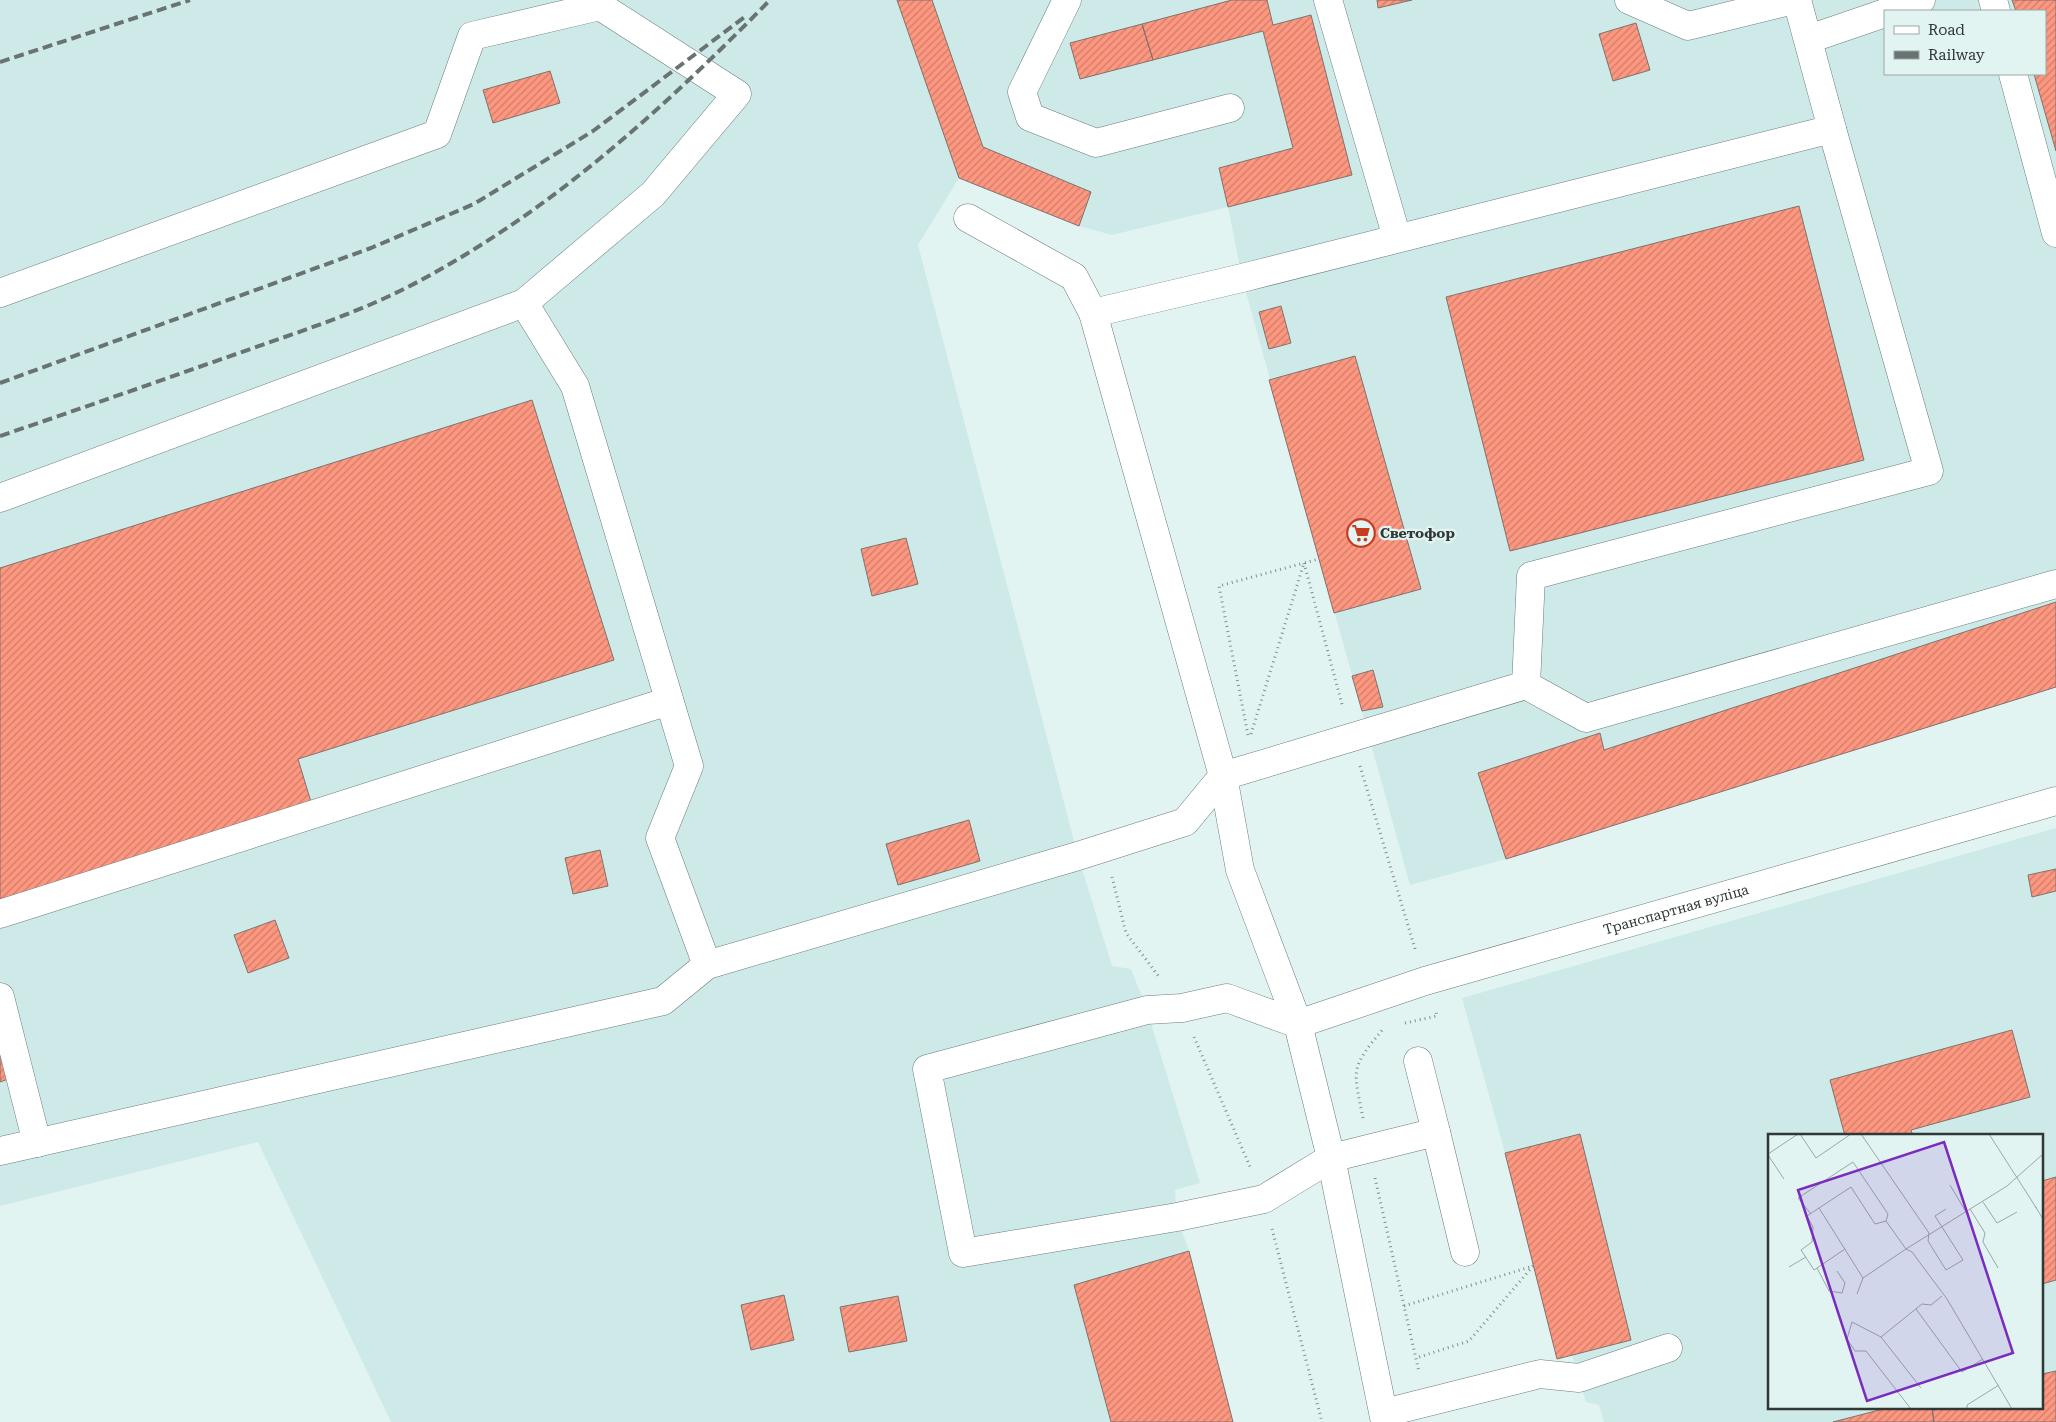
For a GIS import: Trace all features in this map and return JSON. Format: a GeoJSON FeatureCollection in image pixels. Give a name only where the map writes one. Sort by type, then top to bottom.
{"type":"FeatureCollection","features":[{"type":"Feature","properties":{"kind":"street"},"geometry":{"type":"LineString","coordinates":[[1067,0],[1022,92],[1030,117],[1096,143],[1230,108]]}},
{"type":"Feature","properties":{"kind":"street"},"geometry":{"type":"LineString","coordinates":[[1328,0],[1397,238]]}},
{"type":"Feature","properties":{"kind":"street"},"geometry":{"type":"LineString","coordinates":[[1526,685],[1531,576],[1929,470],[1832,129],[1809,39],[1796,0],[1688,26],[1629,0]]}},
{"type":"Feature","properties":{"kind":"street"},"geometry":{"type":"LineString","coordinates":[[1891,10],[1920,0]]}},
{"type":"Feature","properties":{"kind":"street"},"geometry":{"type":"LineString","coordinates":[[0,293],[437,134],[472,36],[600,6],[737,94],[653,194],[524,303],[0,498]]}},
{"type":"Feature","properties":{"kind":"street"},"geometry":{"type":"LineString","coordinates":[[1809,39],[1884,12]]}},
{"type":"Feature","properties":{"kind":"street"},"geometry":{"type":"LineString","coordinates":[[2013,75],[2056,233]]}},
{"type":"Feature","properties":{"kind":"street"},"geometry":{"type":"LineString","coordinates":[[1093,313],[1242,278],[1832,129]]}},
{"type":"Feature","properties":{"kind":"street"},"geometry":{"type":"LineString","coordinates":[[968,218],[1074,277],[1093,313],[1223,776],[1240,870],[1298,1024],[1331,1158],[1385,1417],[1424,1403],[1540,1374],[1579,1378],[1668,1348]]}},
{"type":"Feature","properties":{"kind":"street"},"geometry":{"type":"LineString","coordinates":[[524,303],[575,386],[689,766],[660,838],[707,965]]}},
{"type":"Feature","properties":{"kind":"street"},"geometry":{"type":"LineString","coordinates":[[0,1151],[663,1001],[707,965],[1105,848],[1185,822],[1223,776],[1526,685],[1586,718],[2056,584]]}},
{"type":"Feature","properties":{"kind":"street"},"geometry":{"type":"LineString","coordinates":[[0,914],[670,701]]}},
{"type":"Feature","properties":{"kind":"street","name":"Транспартная вуліца"},"geometry":{"type":"LineString","coordinates":[[1298,1024],[1425,981],[2056,801]]}},
{"type":"Feature","properties":{"kind":"street"},"geometry":{"type":"LineString","coordinates":[[0,996],[37,1142]]}},
{"type":"Feature","properties":{"kind":"street"},"geometry":{"type":"LineString","coordinates":[[1298,1024],[1227,998],[1182,1008],[1147,1010],[927,1069],[963,1254],[1177,1217],[1264,1199],[1331,1158],[1436,1132]]}},
{"type":"Feature","properties":{"kind":"street"},"geometry":{"type":"LineString","coordinates":[[1418,1061],[1465,1252]]}},
{"type":"Feature","properties":{"kind":"path"},"geometry":{"type":"LineString","coordinates":[[1304,563],[1249,742],[1219,586],[1304,563],[1319,559]]}},
{"type":"Feature","properties":{"kind":"path"},"geometry":{"type":"LineString","coordinates":[[1304,563],[1344,712]]}},
{"type":"Feature","properties":{"kind":"path"},"geometry":{"type":"LineString","coordinates":[[1105,848],[1126,933],[1182,1008]]}},
{"type":"Feature","properties":{"kind":"path"},"geometry":{"type":"LineString","coordinates":[[1382,1210],[1416,1358],[1424,1403]]}},
{"type":"Feature","properties":{"kind":"path"},"geometry":{"type":"LineString","coordinates":[[1404,1306],[1533,1266],[1469,1341],[1416,1358]]}},
{"type":"Feature","properties":{"kind":"shaded area"},"geometry":{"type":"Polygon","coordinates":[[[0,0],[2056,0],[2056,687],[1506,859],[1410,885],[1242,278],[1228,207],[1112,235],[1079,226],[959,178],[918,245],[1078,856],[1112,966],[1131,969],[1147,1010],[1200,1183],[1175,1190],[1177,1217],[1189,1251],[1233,1422],[391,1422],[258,1142],[0,1206],[0,0]]]}},
{"type":"Feature","properties":{"kind":"shaded area"},"geometry":{"type":"Polygon","coordinates":[[[2056,828],[2056,1422],[1604,1422],[1599,1405],[1586,1402],[1572,1355],[1557,1359],[1505,1153],[1462,998],[2056,828]]]}},
{"type":"Feature","properties":{"kind":"building"},"geometry":{"type":"Polygon","coordinates":[[[897,0],[932,0],[983,147],[1091,192],[1079,226],[959,178],[897,0]]]}},
{"type":"Feature","properties":{"kind":"building"},"geometry":{"type":"Polygon","coordinates":[[[1232,0],[1267,0],[1273,25],[1311,15],[1352,175],[1228,207],[1219,168],[1293,148],[1263,31],[1153,60],[1142,24],[1232,0]]]}},
{"type":"Feature","properties":{"kind":"building"},"geometry":{"type":"Polygon","coordinates":[[[1377,0],[1412,0],[1378,8],[1377,0]]]}},
{"type":"Feature","properties":{"kind":"building"},"geometry":{"type":"Polygon","coordinates":[[[2012,0],[2056,0],[2056,151],[2034,75],[2046,75],[2046,10],[2016,10],[2012,0]]]}},
{"type":"Feature","properties":{"kind":"building"},"geometry":{"type":"Polygon","coordinates":[[[1636,23],[1650,70],[1613,81],[1599,34],[1636,23]]]}},
{"type":"Feature","properties":{"kind":"building"},"geometry":{"type":"Polygon","coordinates":[[[1142,24],[1153,60],[1080,79],[1070,43],[1142,24]]]}},
{"type":"Feature","properties":{"kind":"building"},"geometry":{"type":"Polygon","coordinates":[[[550,71],[560,103],[493,123],[483,90],[550,71]]]}},
{"type":"Feature","properties":{"kind":"building"},"geometry":{"type":"Polygon","coordinates":[[[1799,206],[1864,460],[1510,551],[1446,297],[1799,206]]]}},
{"type":"Feature","properties":{"kind":"building"},"geometry":{"type":"Polygon","coordinates":[[[1281,306],[1291,343],[1269,349],[1259,312],[1281,306]]]}},
{"type":"Feature","properties":{"kind":"building"},"geometry":{"type":"Polygon","coordinates":[[[1355,356],[1421,589],[1334,613],[1269,380],[1355,356]]]}},
{"type":"Feature","properties":{"kind":"building"},"geometry":{"type":"Polygon","coordinates":[[[532,400],[614,660],[298,759],[311,802],[0,900],[0,568],[532,400]]]}},
{"type":"Feature","properties":{"kind":"building"},"geometry":{"type":"Polygon","coordinates":[[[906,538],[918,584],[872,596],[861,549],[906,538]]]}},
{"type":"Feature","properties":{"kind":"building"},"geometry":{"type":"Polygon","coordinates":[[[2056,602],[2056,687],[1506,859],[1478,773],[1600,733],[1604,750],[2056,602]]]}},
{"type":"Feature","properties":{"kind":"building"},"geometry":{"type":"Polygon","coordinates":[[[1373,670],[1383,707],[1362,711],[1352,676],[1373,670]]]}},
{"type":"Feature","properties":{"kind":"building"},"geometry":{"type":"Polygon","coordinates":[[[969,820],[980,861],[898,885],[886,844],[969,820]]]}},
{"type":"Feature","properties":{"kind":"building"},"geometry":{"type":"Polygon","coordinates":[[[600,850],[608,886],[573,894],[565,858],[600,850]]]}},
{"type":"Feature","properties":{"kind":"building"},"geometry":{"type":"Polygon","coordinates":[[[2056,869],[2056,891],[2032,897],[2028,875],[2056,869]]]}},
{"type":"Feature","properties":{"kind":"building"},"geometry":{"type":"Polygon","coordinates":[[[275,920],[289,958],[248,973],[234,935],[275,920]]]}},
{"type":"Feature","properties":{"kind":"building"},"geometry":{"type":"Polygon","coordinates":[[[2012,1030],[2030,1097],[1911,1130],[1912,1134],[1844,1134],[1830,1080],[2012,1030]]]}},
{"type":"Feature","properties":{"kind":"building"},"geometry":{"type":"Polygon","coordinates":[[[0,1040],[11,1078],[0,1082],[0,1040]]]}},
{"type":"Feature","properties":{"kind":"building"},"geometry":{"type":"Polygon","coordinates":[[[1580,1134],[1631,1340],[1557,1359],[1505,1153],[1580,1134]]]}},
{"type":"Feature","properties":{"kind":"building"},"geometry":{"type":"Polygon","coordinates":[[[2056,1177],[2056,1280],[2044,1283],[2044,1180],[2056,1177]]]}},
{"type":"Feature","properties":{"kind":"building"},"geometry":{"type":"Polygon","coordinates":[[[1189,1251],[1233,1422],[1111,1422],[1074,1285],[1189,1251]]]}},
{"type":"Feature","properties":{"kind":"building"},"geometry":{"type":"Polygon","coordinates":[[[784,1295],[794,1340],[751,1350],[741,1305],[784,1295]]]}},
{"type":"Feature","properties":{"kind":"building"},"geometry":{"type":"Polygon","coordinates":[[[898,1296],[907,1341],[849,1352],[840,1307],[898,1296]]]}},
{"type":"Feature","properties":{"kind":"building"},"geometry":{"type":"Polygon","coordinates":[[[2056,1371],[2056,1422],[1934,1422],[1932,1410],[2044,1410],[2044,1374],[2056,1371]]]}},
{"type":"Feature","properties":{"kind":"building"},"geometry":{"type":"Polygon","coordinates":[[[1879,1410],[1932,1410],[1934,1422],[1833,1422],[1879,1410]]]}},
{"type":"Feature","properties":{"kind":"railway"},"geometry":{"type":"LineString","coordinates":[[0,62],[190,0]]}},
{"type":"Feature","properties":{"kind":"railway"},"geometry":{"type":"LineString","coordinates":[[0,436],[332,320],[378,301],[423,279],[472,251],[519,220],[607,153],[690,79],[770,0]]}},
{"type":"Feature","properties":{"kind":"railway"},"geometry":{"type":"LineString","coordinates":[[0,383],[371,248],[474,204],[593,131],[746,16]]}},
{"type":"Feature","properties":{"kind":"place","name":"Светофор"},"geometry":{"type":"Point","coordinates":[1361,533]}}]}
